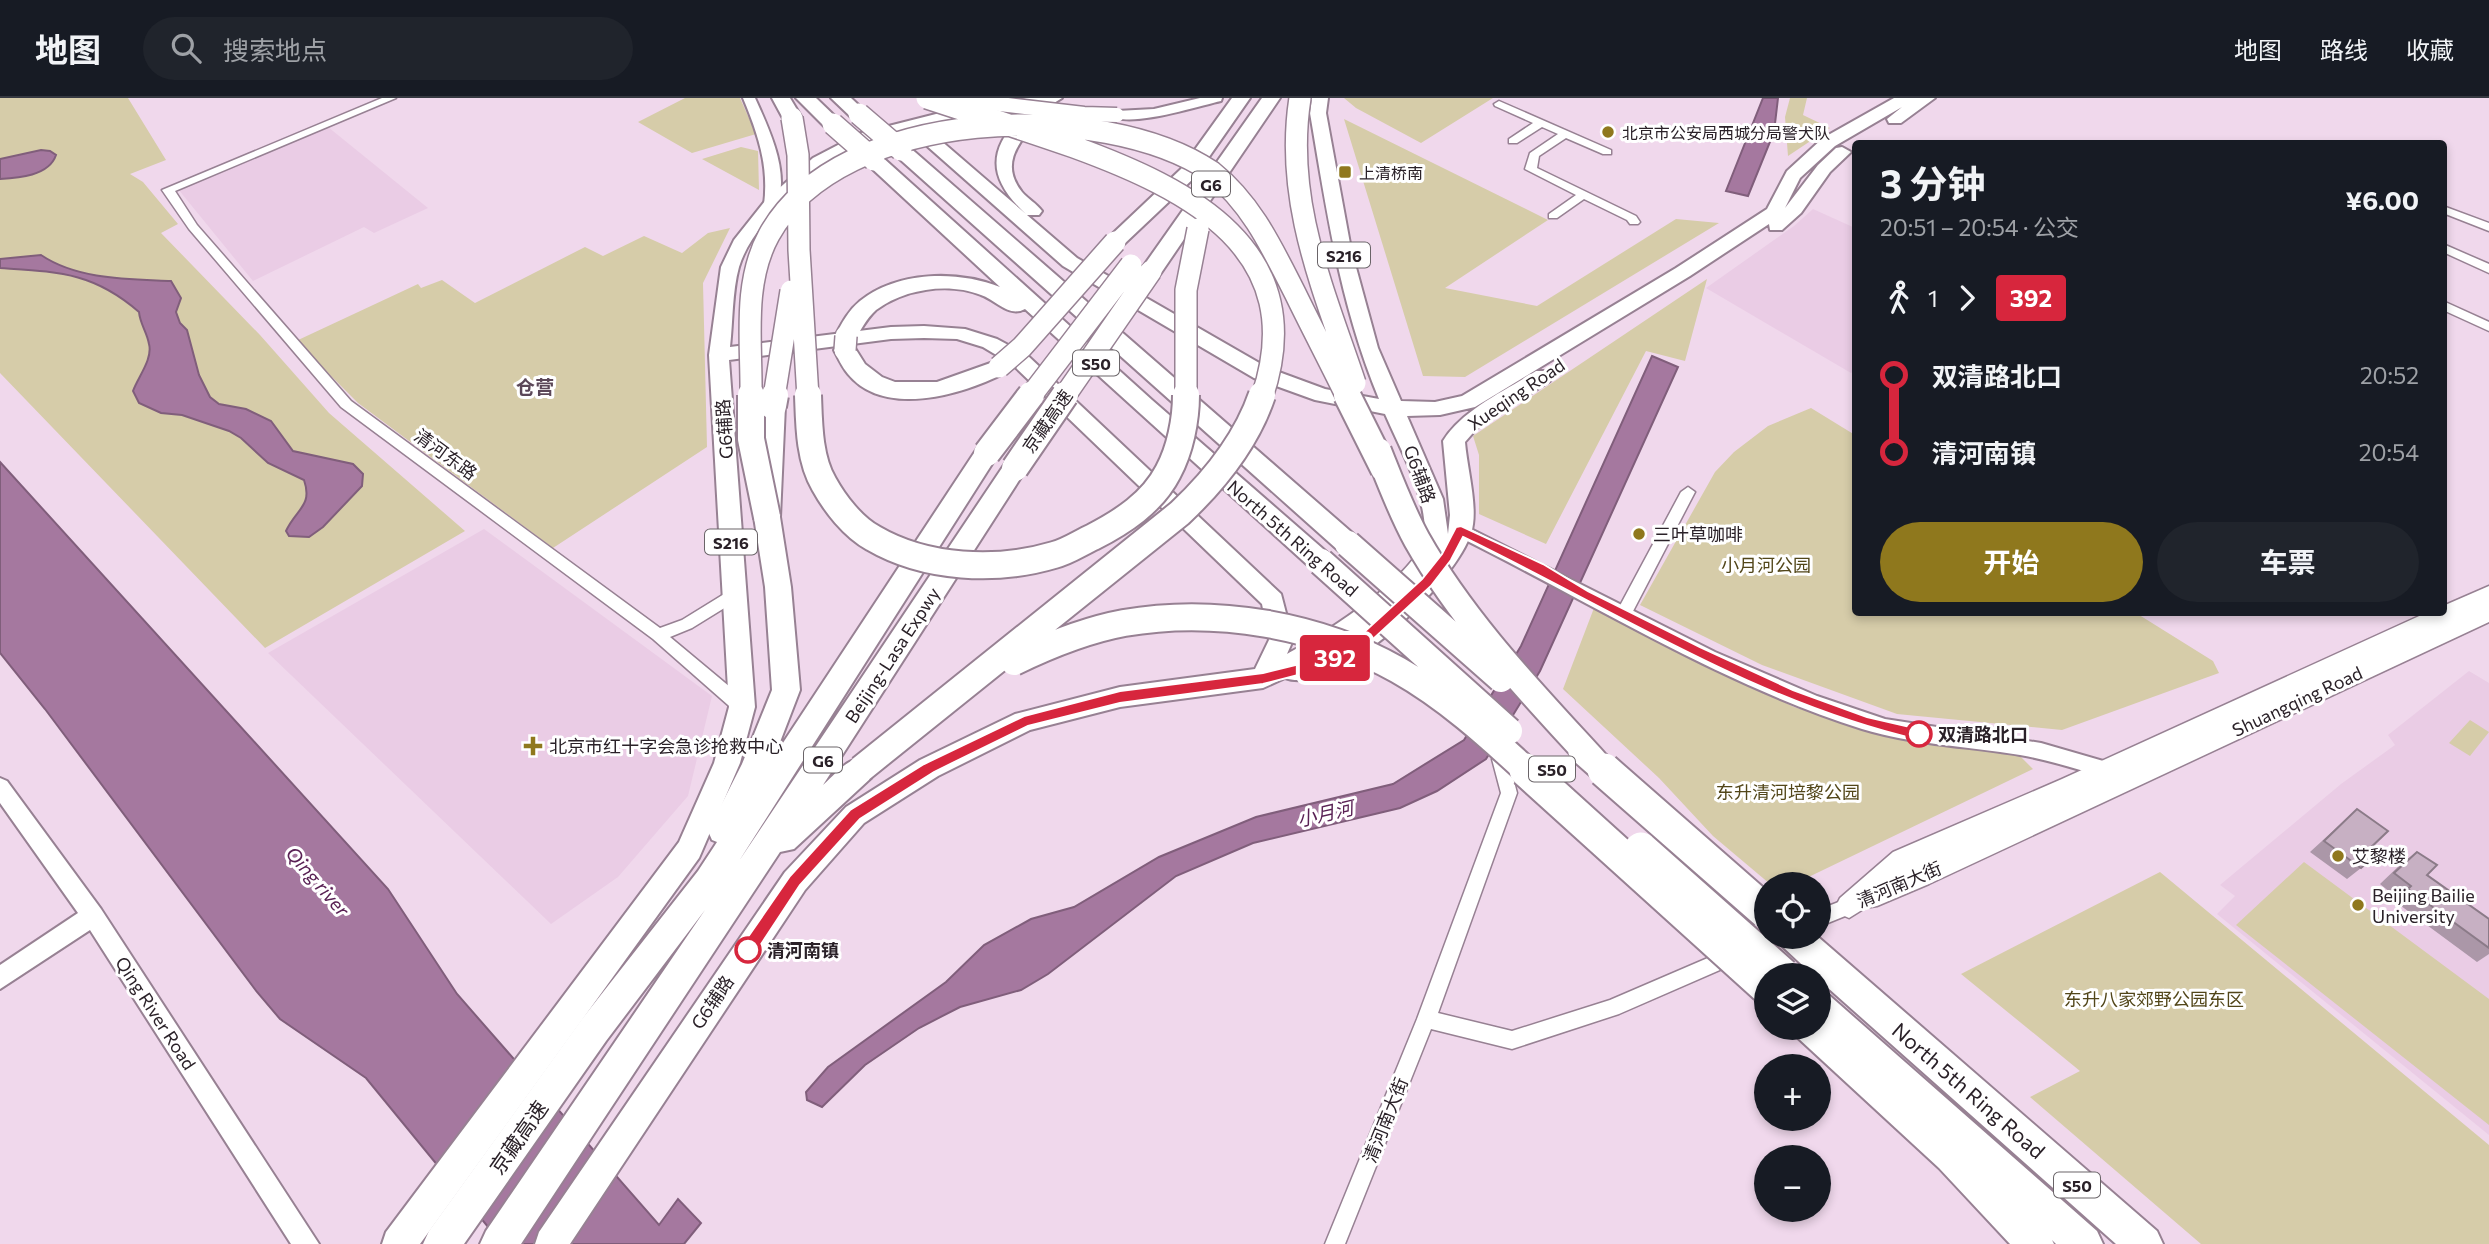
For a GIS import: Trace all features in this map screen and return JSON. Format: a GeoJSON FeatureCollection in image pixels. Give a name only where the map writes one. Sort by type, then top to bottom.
{"type":"FeatureCollection","features":[{"type":"Feature","properties":{"kind":"highway","name":"North 5th Ring Road"},"geometry":{"type":"LineString","coordinates":[[806,98],[1144,407],[1770,963]]}},
{"type":"Feature","properties":{"kind":"highway","name":"North 5th Ring Road"},"geometry":{"type":"LineString","coordinates":[[840,98],[1754,901]]}},
{"type":"Feature","properties":{"kind":"highway"},"geometry":{"type":"LineString","coordinates":[[752,868],[861,769],[977,680],[1165,525],[1211,481],[1244,440],[1272,368],[1275,335],[1271,300],[1257,266],[1238,238],[1205,208],[1163,183],[1118,164],[927,98]]}},
{"type":"Feature","properties":{"kind":"highway"},"geometry":{"type":"LineString","coordinates":[[1144,407],[1028,314],[983,288],[944,282],[885,295],[858,313],[846,343],[856,371],[880,386],[919,392],[971,382],[999,367],[1022,347],[1115,242],[1188,173],[1241,98]]}},
{"type":"Feature","properties":{"kind":"highway","name":"G6"},"geometry":{"type":"LineString","coordinates":[[1141,268],[1257,98]]}},
{"type":"Feature","properties":{"kind":"highway","name":"G6"},"geometry":{"type":"LineString","coordinates":[[1141,268],[1271,98]]}},
{"type":"Feature","properties":{"kind":"highway"},"geometry":{"type":"LineString","coordinates":[[786,108],[798,155],[799,250],[810,434],[822,481],[843,512],[872,538],[916,557],[964,565],[1009,564],[1056,555],[1123,522],[1147,499],[1168,472],[1180,439],[1186,405],[1185,290],[1198,229],[1285,98]]}},
{"type":"Feature","properties":{"kind":"highway"},"geometry":{"type":"LineString","coordinates":[[1300,98],[1295,117],[1293,148],[1304,216],[1323,284],[1384,469]]}},
{"type":"Feature","properties":{"kind":"highway"},"geometry":{"type":"LineString","coordinates":[[709,881],[718,843],[756,765],[786,690],[778,587],[751,439],[750,306],[761,254],[777,220],[820,180],[878,147],[945,125],[982,120],[1052,118],[1121,128],[1177,148],[1207,166],[1240,195],[1262,228],[1420,544],[1460,609],[1595,762]]}},
{"type":"Feature","properties":{"kind":"highway"},"geometry":{"type":"LineString","coordinates":[[767,517],[773,406],[799,250]]}},
{"type":"Feature","properties":{"kind":"highway","name":"京藏高速"},"geometry":{"type":"LineString","coordinates":[[987,453],[1141,268]]}},
{"type":"Feature","properties":{"kind":"highway","name":"京藏高速"},"geometry":{"type":"LineString","coordinates":[[1015,468],[1141,268]]}},
{"type":"Feature","properties":{"kind":"highway","name":"Beijing-Lasa Expwy"},"geometry":{"type":"LineString","coordinates":[[582,1020],[709,881],[987,453]]}},
{"type":"Feature","properties":{"kind":"highway","name":"Beijing-Lasa Expwy"},"geometry":{"type":"LineString","coordinates":[[499,1244],[752,868],[1015,468]]}},
{"type":"Feature","properties":{"kind":"highway"},"geometry":{"type":"LineString","coordinates":[[977,680],[1037,650],[1093,630],[1159,618],[1250,621],[1305,633],[1376,659],[1427,688],[1486,735],[1754,976]]}},
{"type":"Feature","properties":{"kind":"highway","name":"North 5th Ring Road"},"geometry":{"type":"LineString","coordinates":[[1808,949],[2144,1244]]}},
{"type":"Feature","properties":{"kind":"highway","name":"North 5th Ring Road"},"geometry":{"type":"LineString","coordinates":[[1831,1019],[2084,1244]]}},
{"type":"Feature","properties":{"kind":"highway","name":"京藏高速"},"geometry":{"type":"LineString","coordinates":[[442,1244],[582,1020]]}},
{"type":"Feature","properties":{"kind":"highway"},"geometry":{"type":"LineString","coordinates":[[1824,1040],[1952,1155],[2035,1244]]}},
{"type":"Feature","properties":{"kind":"main road","name":"G6辅路"},"geometry":{"type":"LineString","coordinates":[[403,1240],[582,1020],[689,850],[720,786],[735,745],[742,707],[719,355],[730,267],[743,240],[771,205],[819,162],[867,137],[913,124],[1054,98]]}},
{"type":"Feature","properties":{"kind":"main road"},"geometry":{"type":"LineString","coordinates":[[1068,98],[1036,113],[1019,126],[1007,142],[1004,166],[1009,183],[1012,191],[1031,209],[1086,259],[1255,354],[1308,378],[1394,406]]}},
{"type":"Feature","properties":{"kind":"main road","name":"G6辅路"},"geometry":{"type":"LineString","coordinates":[[551,1244],[795,881],[855,815],[929,768],[1024,721],[1120,697],[1263,678],[1315,650],[1393,596],[1419,567],[1437,535],[1432,499],[1368,348],[1342,249],[1318,113],[1321,98]]}},
{"type":"Feature","properties":{"kind":"main road","name":"Xueqing Road"},"geometry":{"type":"LineString","coordinates":[[1394,406],[1432,410],[1468,402],[1683,272],[1774,212],[1793,176],[1829,142],[1906,98]]}},
{"type":"Feature","properties":{"kind":"main road","name":"Xueqing Road"},"geometry":{"type":"LineString","coordinates":[[1861,140],[1927,98]]}},
{"type":"Feature","properties":{"kind":"main road"},"geometry":{"type":"LineString","coordinates":[[913,124],[1070,262],[1261,373],[1290,387],[1328,398],[1394,406]]}},
{"type":"Feature","properties":{"kind":"main road","name":"Xueqing Road"},"geometry":{"type":"LineString","coordinates":[[1461,530],[1454,441],[1472,421],[1787,219],[1829,160],[1852,146]]}},
{"type":"Feature","properties":{"kind":"main road"},"geometry":{"type":"LineString","coordinates":[[719,355],[891,333],[924,332],[958,333],[990,343],[1020,360],[1273,600],[1281,640],[1263,678]]}},
{"type":"Feature","properties":{"kind":"main road"},"geometry":{"type":"LineString","coordinates":[[1432,410],[1449,425],[1454,441]]}},
{"type":"Feature","properties":{"kind":"main road"},"geometry":{"type":"LineString","coordinates":[[1263,678],[1328,662],[1367,638],[1427,583],[1447,556],[1461,530]]}},
{"type":"Feature","properties":{"kind":"main road","name":"Shuangqing Road"},"geometry":{"type":"LineString","coordinates":[[2447,613],[2489,594]]}},
{"type":"Feature","properties":{"kind":"main road","name":"Shuangqing Road"},"geometry":{"type":"LineString","coordinates":[[2132,779],[2489,612]]}},
{"type":"Feature","properties":{"kind":"main road","name":"Shuangqing Road"},"geometry":{"type":"LineString","coordinates":[[2105,769],[2441,616]]}},
{"type":"Feature","properties":{"kind":"main road","name":"清河南大街"},"geometry":{"type":"LineString","coordinates":[[1849,906],[1902,860],[2105,769]]}},
{"type":"Feature","properties":{"kind":"main road","name":"清河南大街"},"geometry":{"type":"LineString","coordinates":[[1849,906],[2132,779]]}},
{"type":"Feature","properties":{"kind":"street","name":"清河东路"},"geometry":{"type":"LineString","coordinates":[[391,98],[168,190],[193,227],[346,404],[658,635],[742,707]]}},
{"type":"Feature","properties":{"kind":"street"},"geometry":{"type":"LineString","coordinates":[[749,98],[767,138],[775,181],[771,205]]}},
{"type":"Feature","properties":{"kind":"street"},"geometry":{"type":"LineString","coordinates":[[949,98],[1117,116],[1154,113],[1216,98]]}},
{"type":"Feature","properties":{"kind":"street"},"geometry":{"type":"LineString","coordinates":[[1499,104],[1606,152]]}},
{"type":"Feature","properties":{"kind":"street"},"geometry":{"type":"LineString","coordinates":[[1513,141],[1541,123]]}},
{"type":"Feature","properties":{"kind":"street"},"geometry":{"type":"LineString","coordinates":[[1565,134],[1534,155],[1531,169],[1632,218],[1633,222]]}},
{"type":"Feature","properties":{"kind":"street"},"geometry":{"type":"LineString","coordinates":[[1553,216],[1583,195]]}},
{"type":"Feature","properties":{"kind":"street"},"geometry":{"type":"LineString","coordinates":[[2447,211],[2489,228]]}},
{"type":"Feature","properties":{"kind":"street"},"geometry":{"type":"LineString","coordinates":[[2447,250],[2489,269]]}},
{"type":"Feature","properties":{"kind":"street"},"geometry":{"type":"LineString","coordinates":[[2447,307],[2489,327]]}},
{"type":"Feature","properties":{"kind":"street"},"geometry":{"type":"LineString","coordinates":[[1623,615],[1688,492]]}},
{"type":"Feature","properties":{"kind":"street"},"geometry":{"type":"LineString","coordinates":[[1461,530],[1538,568],[1623,615],[1788,694],[1866,722],[1919,734],[2040,751],[2132,779]]}},
{"type":"Feature","properties":{"kind":"street"},"geometry":{"type":"LineString","coordinates":[[658,635],[687,624],[734,595]]}},
{"type":"Feature","properties":{"kind":"street","name":"清河南大街"},"geometry":{"type":"LineString","coordinates":[[1335,1244],[1426,1019],[1509,793],[1500,759]]}},
{"type":"Feature","properties":{"kind":"street","name":"Qing River Road"},"geometry":{"type":"LineString","coordinates":[[0,787],[93,916],[306,1244]]}},
{"type":"Feature","properties":{"kind":"street"},"geometry":{"type":"LineString","coordinates":[[1831,914],[1849,906]]}},
{"type":"Feature","properties":{"kind":"street"},"geometry":{"type":"LineString","coordinates":[[0,978],[93,916]]}},
{"type":"Feature","properties":{"kind":"street"},"geometry":{"type":"LineString","coordinates":[[1426,1019],[1511,1040],[1612,1008],[1754,947]]}},
{"type":"Feature","properties":{"kind":"shaded area"},"geometry":{"type":"Polygon","coordinates":[[[328,127],[428,208],[374,233],[364,227],[253,281],[178,189],[328,127]]]}},
{"type":"Feature","properties":{"kind":"shaded area"},"geometry":{"type":"Polygon","coordinates":[[[1813,209],[1852,227],[1851,373],[1706,288],[1794,226],[1813,209]]]}},
{"type":"Feature","properties":{"kind":"shaded area","name":"北京市红十字会急诊抢救中心"},"geometry":{"type":"Polygon","coordinates":[[[484,529],[712,696],[688,796],[618,877],[551,924],[268,653],[484,529]]]}},
{"type":"Feature","properties":{"kind":"shaded area","name":"Beijing Bailie University"},"geometry":{"type":"Polygon","coordinates":[[[2469,671],[2489,683],[2489,1135],[2217,914],[2235,896],[2220,885],[2341,784],[2395,745],[2388,735],[2469,671]]]}},
{"type":"Feature","properties":{"kind":"green space"},"geometry":{"type":"Polygon","coordinates":[[[0,98],[128,98],[166,160],[130,174],[143,182],[178,224],[161,233],[260,335],[329,413],[465,531],[265,648],[0,373],[0,98]]]}},
{"type":"Feature","properties":{"kind":"green space"},"geometry":{"type":"Polygon","coordinates":[[[685,98],[740,98],[756,134],[692,153],[638,122],[685,98]]]}},
{"type":"Feature","properties":{"kind":"green space"},"geometry":{"type":"Polygon","coordinates":[[[1344,98],[1493,98],[1421,143],[1356,108],[1344,98]]]}},
{"type":"Feature","properties":{"kind":"green space"},"geometry":{"type":"Polygon","coordinates":[[[1790,98],[1807,98],[1803,115],[1830,128],[1788,156],[1785,117],[1790,98]]]}},
{"type":"Feature","properties":{"kind":"green space"},"geometry":{"type":"Polygon","coordinates":[[[1344,119],[1548,220],[1445,288],[1537,306],[1676,219],[1719,223],[1465,377],[1423,376],[1344,119]]]}},
{"type":"Feature","properties":{"kind":"green space"},"geometry":{"type":"Polygon","coordinates":[[[741,147],[758,151],[759,190],[702,159],[741,147]]]}},
{"type":"Feature","properties":{"kind":"green space"},"geometry":{"type":"Polygon","coordinates":[[[730,228],[703,283],[707,447],[553,548],[358,403],[296,341],[418,284],[421,288],[442,280],[475,303],[585,247],[603,256],[644,236],[682,253],[708,233],[730,228]]]}},
{"type":"Feature","properties":{"kind":"green space"},"geometry":{"type":"Polygon","coordinates":[[[1707,279],[1685,361],[1646,351],[1546,544],[1479,514],[1479,455],[1473,436],[1707,279]]]}},
{"type":"Feature","properties":{"kind":"green space","name":"小月河公园"},"geometry":{"type":"Polygon","coordinates":[[[1811,408],[1852,433],[1852,616],[2141,616],[2213,661],[2219,673],[2062,730],[1897,714],[1762,665],[1640,605],[1715,472],[1734,452],[1768,426],[1811,408]]]}},
{"type":"Feature","properties":{"kind":"green space","name":"东升清河培黎公园"},"geometry":{"type":"Polygon","coordinates":[[[1594,608],[1794,707],[1878,733],[2018,754],[2033,769],[1819,872],[1756,872],[1713,836],[1659,778],[1563,689],[1594,608]]]}},
{"type":"Feature","properties":{"kind":"green space"},"geometry":{"type":"Polygon","coordinates":[[[2470,720],[2489,732],[2470,756],[2449,743],[2470,720]]]}},
{"type":"Feature","properties":{"kind":"green space"},"geometry":{"type":"Polygon","coordinates":[[[2304,862],[2489,999],[2489,1125],[2236,925],[2304,862]]]}},
{"type":"Feature","properties":{"kind":"green space","name":"东升八家郊野公园东区"},"geometry":{"type":"Polygon","coordinates":[[[2160,872],[2489,1145],[2489,1244],[2201,1244],[2030,1097],[2080,1071],[1961,974],[2160,872]]]}},
{"type":"Feature","properties":{"kind":"water"},"geometry":{"type":"Polygon","coordinates":[[[1763,98],[1778,98],[1774,132],[1748,196],[1726,191],[1763,98]]]}},
{"type":"Feature","properties":{"kind":"water"},"geometry":{"type":"Polygon","coordinates":[[[41,150],[56,155],[40,172],[0,179],[0,159],[41,150]]]}},
{"type":"Feature","properties":{"kind":"water"},"geometry":{"type":"Polygon","coordinates":[[[41,255],[87,274],[171,281],[181,298],[176,312],[180,323],[187,330],[199,375],[210,397],[219,404],[246,409],[271,421],[293,451],[353,464],[363,474],[362,486],[323,527],[309,537],[289,536],[286,531],[305,502],[304,480],[268,463],[241,438],[229,431],[182,415],[161,413],[139,403],[133,391],[150,350],[139,312],[106,289],[74,276],[0,268],[0,259],[41,255]]]}},
{"type":"Feature","properties":{"kind":"water","name":"小月河"},"geometry":{"type":"Polygon","coordinates":[[[1652,356],[1678,367],[1540,671],[1486,759],[1437,791],[1400,808],[1253,843],[1176,876],[1048,974],[1021,990],[960,1007],[919,1028],[865,1065],[822,1107],[807,1100],[806,1092],[828,1067],[946,982],[984,945],[1031,919],[1074,907],[1159,857],[1256,817],[1393,784],[1464,740],[1521,646],[1652,356]]]}},
{"type":"Feature","properties":{"kind":"water","name":"Qing river"},"geometry":{"type":"Polygon","coordinates":[[[0,462],[388,889],[457,994],[659,1225],[678,1199],[701,1223],[684,1244],[502,1244],[366,1078],[280,1019],[0,653],[0,462]]]}},
{"type":"Feature","properties":{"kind":"building"},"geometry":{"type":"Polygon","coordinates":[[[2357,809],[2388,831],[2363,855],[2370,860],[2361,868],[2324,841],[2357,809]]]}},
{"type":"Feature","properties":{"kind":"building"},"geometry":{"type":"Polygon","coordinates":[[[2417,852],[2437,865],[2427,875],[2489,919],[2489,948],[2408,889],[2411,886],[2394,873],[2417,852]]]}},
{"type":"Feature","properties":{"kind":"bus line","name":"392"},"geometry":{"type":"LineString","coordinates":[[748,950],[795,881],[855,815],[929,768],[1024,721],[1120,697],[1263,678],[1328,662],[1367,638],[1403,607],[1427,583],[1447,556],[1461,530],[1695,651],[1788,694],[1866,722],[1919,734]]}},
{"type":"Feature","properties":{"kind":"place","name":"北京市公安局西城分局警犬队"},"geometry":{"type":"Point","coordinates":[1608,132]}},
{"type":"Feature","properties":{"kind":"place","name":"上清桥南"},"geometry":{"type":"Point","coordinates":[1345,172]}},
{"type":"Feature","properties":{"kind":"place","name":"三叶草咖啡"},"geometry":{"type":"Point","coordinates":[1639,534]}},
{"type":"Feature","properties":{"kind":"place","name":"双清路北口"},"geometry":{"type":"Point","coordinates":[1919,734]}},
{"type":"Feature","properties":{"kind":"place","name":"北京市红十字会急诊抢救中心"},"geometry":{"type":"Point","coordinates":[533,746]}},
{"type":"Feature","properties":{"kind":"place","name":"艾黎楼"},"geometry":{"type":"Point","coordinates":[2338,856]}},
{"type":"Feature","properties":{"kind":"place","name":"Beijing Bailie University"},"geometry":{"type":"Point","coordinates":[2358,905]}},
{"type":"Feature","properties":{"kind":"place","name":"清河南镇"},"geometry":{"type":"Point","coordinates":[748,950]}},
{"type":"Feature","properties":{"kind":"district","name":"仓营"},"geometry":{"type":"Point","coordinates":[535,386]}}]}
